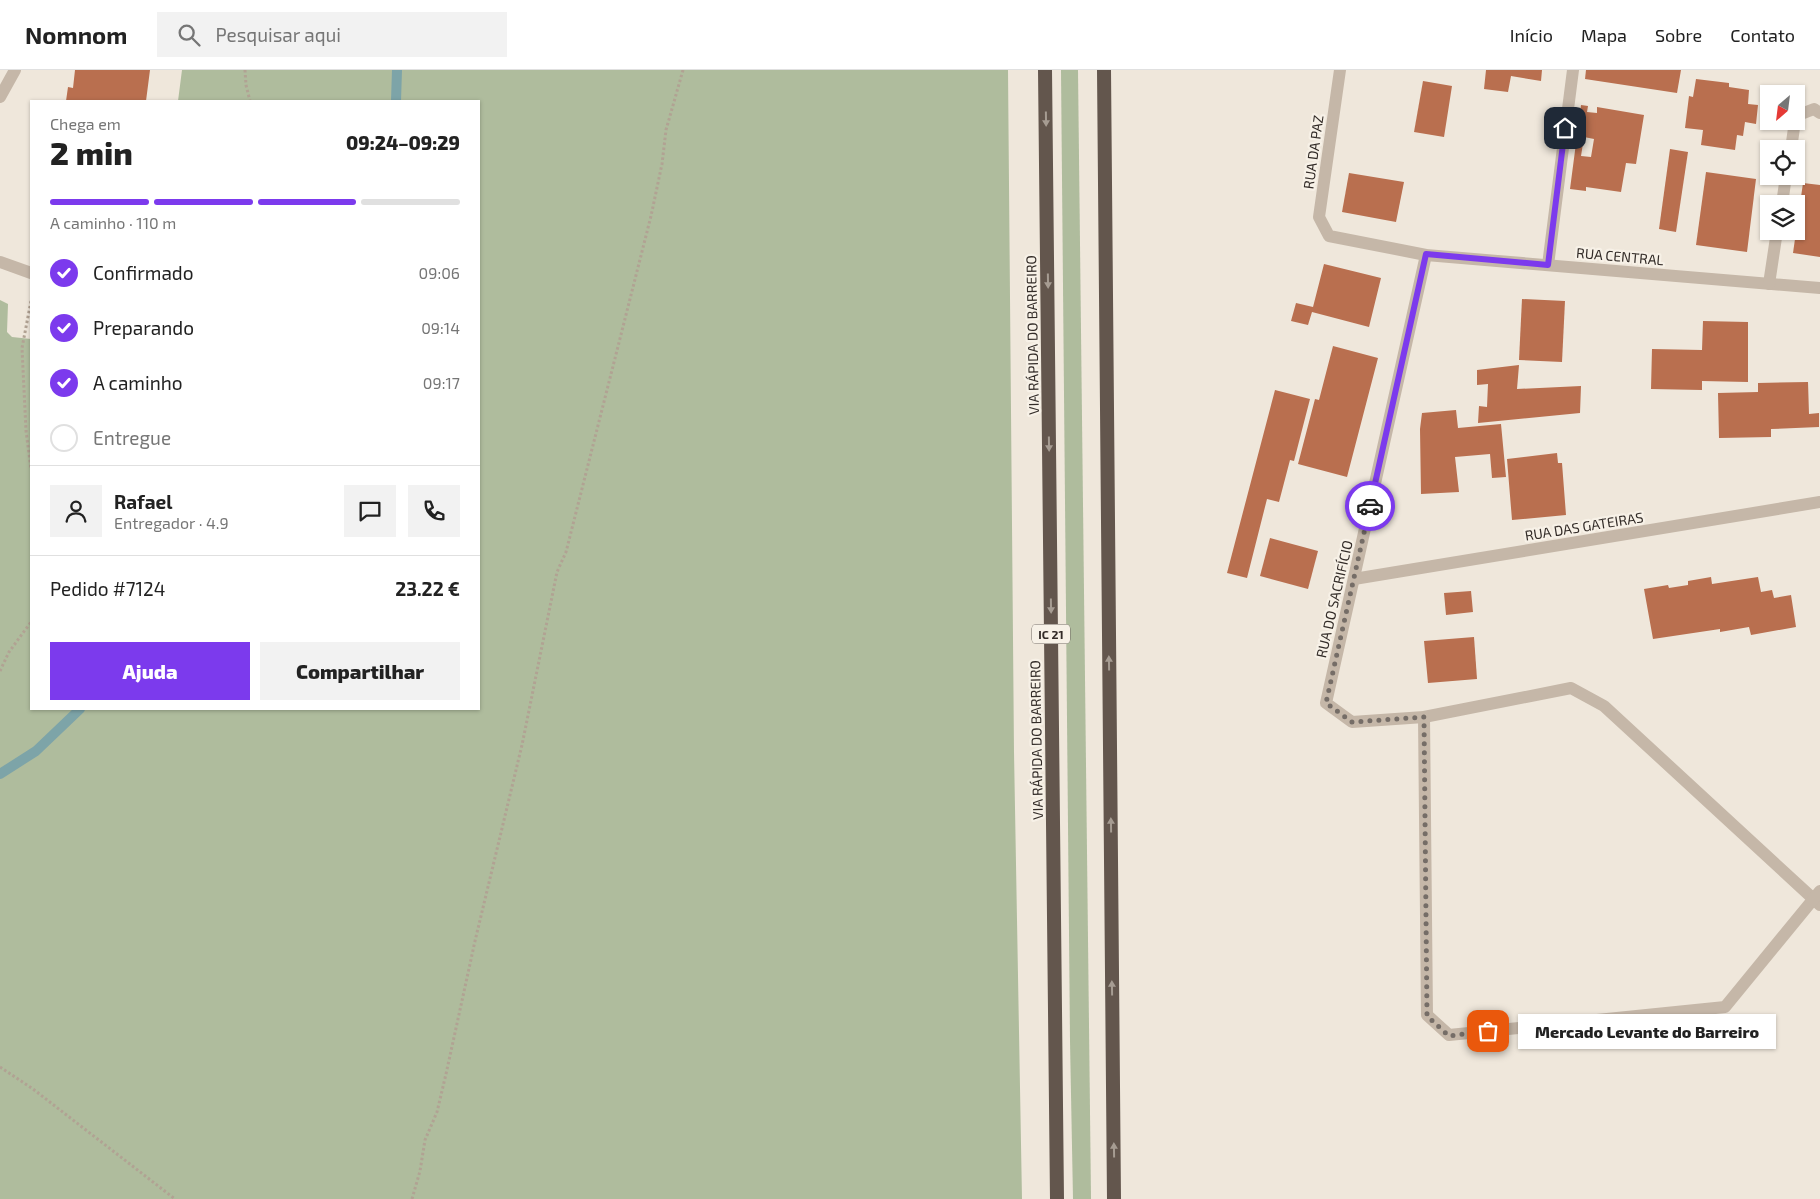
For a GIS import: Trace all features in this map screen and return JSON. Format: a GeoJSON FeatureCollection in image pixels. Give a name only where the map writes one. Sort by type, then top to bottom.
{"type":"FeatureCollection","features":[{"type":"Feature","properties":{"kind":"highway","name":"VIA RÁPIDA DO BARREIRO"},"geometry":{"type":"LineString","coordinates":[[1046,70],[1057,1199]]}},
{"type":"Feature","properties":{"kind":"highway"},"geometry":{"type":"LineString","coordinates":[[1104,70],[1114,1199]]}},
{"type":"Feature","properties":{"kind":"street"},"geometry":{"type":"LineString","coordinates":[[0,97],[14,70]]}},
{"type":"Feature","properties":{"kind":"street","name":"RUA DA PAZ"},"geometry":{"type":"LineString","coordinates":[[1330,236],[1319,217],[1340,70]]}},
{"type":"Feature","properties":{"kind":"street"},"geometry":{"type":"LineString","coordinates":[[1548,265],[1573,70]]}},
{"type":"Feature","properties":{"kind":"street","name":"RUA CENTRAL"},"geometry":{"type":"LineString","coordinates":[[1330,236],[1426,254],[1820,288]]}},
{"type":"Feature","properties":{"kind":"street"},"geometry":{"type":"LineString","coordinates":[[1768,284],[1775,240]]}},
{"type":"Feature","properties":{"kind":"street","name":"RUA DO SACRIFÍCIO"},"geometry":{"type":"LineString","coordinates":[[1424,717],[1352,722],[1326,703],[1426,254]]}},
{"type":"Feature","properties":{"kind":"street"},"geometry":{"type":"LineString","coordinates":[[0,262],[30,273]]}},
{"type":"Feature","properties":{"kind":"street","name":"RUA DAS GATEIRAS"},"geometry":{"type":"LineString","coordinates":[[1354,579],[1820,502]]}},
{"type":"Feature","properties":{"kind":"street"},"geometry":{"type":"LineString","coordinates":[[1571,688],[1604,706],[1818,899],[1726,1007],[1449,1036],[1427,1016],[1424,717],[1571,688]]}},
{"type":"Feature","properties":{"kind":"path"},"geometry":{"type":"LineString","coordinates":[[245,70],[250,100]]}},
{"type":"Feature","properties":{"kind":"path"},"geometry":{"type":"LineString","coordinates":[[412,1199],[426,1140],[437,1112],[446,1074],[472,950],[522,745],[557,572],[566,552],[638,270],[662,164],[666,130],[683,70]]}},
{"type":"Feature","properties":{"kind":"path"},"geometry":{"type":"LineString","coordinates":[[30,305],[22,348],[26,431],[30,461]]}},
{"type":"Feature","properties":{"kind":"path"},"geometry":{"type":"LineString","coordinates":[[0,671],[9,652],[30,623]]}},
{"type":"Feature","properties":{"kind":"path"},"geometry":{"type":"LineString","coordinates":[[0,1067],[33,1089],[175,1199]]}},
{"type":"Feature","properties":{"kind":"green space"},"geometry":{"type":"Polygon","coordinates":[[[182,70],[1008,70],[1014,752],[1022,1199],[0,1199],[0,300],[8,304],[7,332],[12,337],[30,339],[30,710],[480,710],[480,100],[178,100],[182,70]]]}},
{"type":"Feature","properties":{"kind":"green space"},"geometry":{"type":"Polygon","coordinates":[[[1061,70],[1078,70],[1091,1199],[1073,1199],[1061,70]]]}},
{"type":"Feature","properties":{"kind":"building"},"geometry":{"type":"Polygon","coordinates":[[[75,70],[150,70],[146,100],[66,100],[68,87],[73,88],[75,70]]]}},
{"type":"Feature","properties":{"kind":"building"},"geometry":{"type":"Polygon","coordinates":[[[1486,70],[1542,70],[1541,81],[1511,76],[1508,92],[1484,89],[1486,70]]]}},
{"type":"Feature","properties":{"kind":"building"},"geometry":{"type":"Polygon","coordinates":[[[1586,70],[1681,70],[1677,93],[1585,79],[1586,70]]]}},
{"type":"Feature","properties":{"kind":"building"},"geometry":{"type":"Polygon","coordinates":[[[1696,79],[1729,83],[1729,87],[1749,90],[1748,104],[1758,105],[1756,124],[1745,122],[1743,136],[1737,135],[1735,150],[1701,145],[1703,130],[1685,128],[1689,96],[1693,97],[1696,79]]]}},
{"type":"Feature","properties":{"kind":"building"},"geometry":{"type":"Polygon","coordinates":[[[1423,81],[1452,86],[1444,137],[1414,132],[1423,81]]]}},
{"type":"Feature","properties":{"kind":"building"},"geometry":{"type":"Polygon","coordinates":[[[1581,105],[1588,106],[1587,112],[1597,113],[1597,107],[1644,115],[1636,164],[1626,163],[1621,192],[1586,187],[1586,191],[1570,189],[1581,105]],[[1584,137],[1581,156],[1591,157],[1594,139],[1584,137]]]}},
{"type":"Feature","properties":{"kind":"building"},"geometry":{"type":"Polygon","coordinates":[[[1670,149],[1688,152],[1676,232],[1659,229],[1670,149]]]}},
{"type":"Feature","properties":{"kind":"building"},"geometry":{"type":"Polygon","coordinates":[[[1706,172],[1756,179],[1747,252],[1696,245],[1706,172]]]}},
{"type":"Feature","properties":{"kind":"building"},"geometry":{"type":"Polygon","coordinates":[[[1349,173],[1404,182],[1396,222],[1342,212],[1349,173]]]}},
{"type":"Feature","properties":{"kind":"building"},"geometry":{"type":"Polygon","coordinates":[[[1805,183],[1820,185],[1820,257],[1793,253],[1795,240],[1805,240],[1805,195],[1801,195],[1803,185],[1805,183]]]}},
{"type":"Feature","properties":{"kind":"building"},"geometry":{"type":"Polygon","coordinates":[[[1324,264],[1381,278],[1369,327],[1312,312],[1308,325],[1291,321],[1296,303],[1313,307],[1324,264]]]}},
{"type":"Feature","properties":{"kind":"building"},"geometry":{"type":"Polygon","coordinates":[[[1522,299],[1565,301],[1562,362],[1519,360],[1522,299]]]}},
{"type":"Feature","properties":{"kind":"building"},"geometry":{"type":"Polygon","coordinates":[[[1703,321],[1748,322],[1748,382],[1702,381],[1702,390],[1651,389],[1652,349],[1702,350],[1703,321]]]}},
{"type":"Feature","properties":{"kind":"building"},"geometry":{"type":"Polygon","coordinates":[[[1333,346],[1378,358],[1347,477],[1298,464],[1315,399],[1319,400],[1333,346]]]}},
{"type":"Feature","properties":{"kind":"building"},"geometry":{"type":"Polygon","coordinates":[[[1519,365],[1517,389],[1581,386],[1580,413],[1478,423],[1479,406],[1487,407],[1488,384],[1477,385],[1477,370],[1519,365]]]}},
{"type":"Feature","properties":{"kind":"building"},"geometry":{"type":"Polygon","coordinates":[[[1808,382],[1809,414],[1819,413],[1819,427],[1771,429],[1771,437],[1719,438],[1718,393],[1758,392],[1758,383],[1808,382]]]}},
{"type":"Feature","properties":{"kind":"building"},"geometry":{"type":"Polygon","coordinates":[[[1275,390],[1310,399],[1294,461],[1290,460],[1279,502],[1267,499],[1247,578],[1227,573],[1275,390]]]}},
{"type":"Feature","properties":{"kind":"building"},"geometry":{"type":"Polygon","coordinates":[[[1456,410],[1458,428],[1501,424],[1506,477],[1492,478],[1490,454],[1455,457],[1459,492],[1421,494],[1420,429],[1422,413],[1456,410]]]}},
{"type":"Feature","properties":{"kind":"building"},"geometry":{"type":"Polygon","coordinates":[[[1557,453],[1558,463],[1562,463],[1566,515],[1512,520],[1507,459],[1557,453]]]}},
{"type":"Feature","properties":{"kind":"building"},"geometry":{"type":"Polygon","coordinates":[[[1270,538],[1318,551],[1308,589],[1260,576],[1270,538]]]}},
{"type":"Feature","properties":{"kind":"building"},"geometry":{"type":"Polygon","coordinates":[[[1711,577],[1712,584],[1758,577],[1761,592],[1772,590],[1774,598],[1791,595],[1796,627],[1751,635],[1749,627],[1720,632],[1720,629],[1653,639],[1644,589],[1668,585],[1669,588],[1688,585],[1688,581],[1711,577]]]}},
{"type":"Feature","properties":{"kind":"building"},"geometry":{"type":"Polygon","coordinates":[[[1471,591],[1473,612],[1446,615],[1444,593],[1471,591]]]}},
{"type":"Feature","properties":{"kind":"building"},"geometry":{"type":"Polygon","coordinates":[[[1474,637],[1477,679],[1428,683],[1424,641],[1474,637]]]}},
{"type":"Feature","properties":{"kind":"waterway"},"geometry":{"type":"LineString","coordinates":[[396,100],[397,70]]}},
{"type":"Feature","properties":{"kind":"waterway"},"geometry":{"type":"LineString","coordinates":[[0,774],[36,751],[79,710]]}},
{"type":"Feature","properties":{"kind":"way so far"},"geometry":{"type":"LineString","coordinates":[[1370,506],[1326,703],[1352,722],[1424,717],[1427,1016],[1449,1036],[1488,1031]]}},
{"type":"Feature","properties":{"kind":"place","name":"Mercado Levante do Barreiro"},"geometry":{"type":"Point","coordinates":[1488,1031]}},
{"type":"Feature","properties":{"kind":"route"},"geometry":{"type":"LineString","coordinates":[[1370,506],[1426,254],[1548,265],[1565,128]]}}]}
